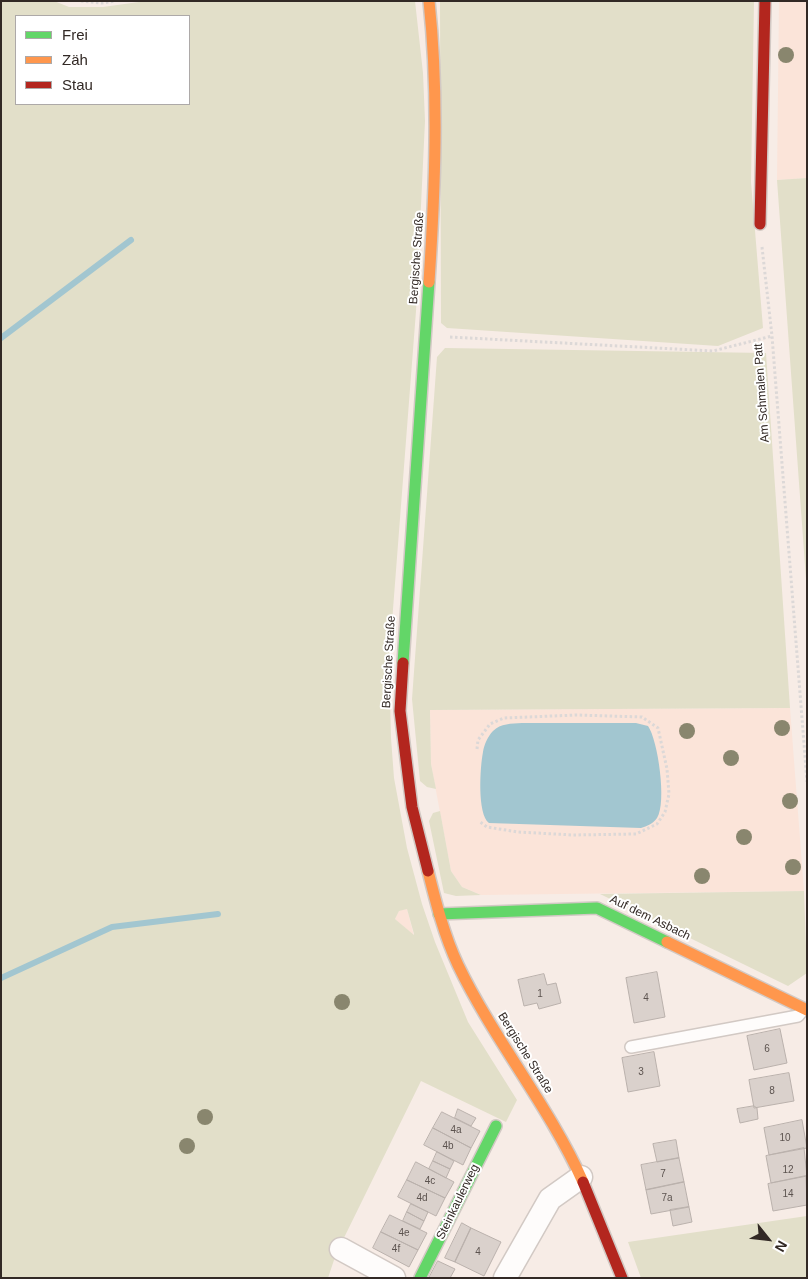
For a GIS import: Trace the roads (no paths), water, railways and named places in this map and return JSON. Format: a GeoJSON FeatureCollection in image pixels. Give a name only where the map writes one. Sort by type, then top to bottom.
{"type":"FeatureCollection","features":[{"type":"Feature","properties":{"kind":"main road","name":"Bergische Straße"},"geometry":{"type":"LineString","coordinates":[[429,1],[433,37],[436,174],[400,710],[412,807],[439,914],[458,964],[489,1022],[539,1102],[581,1177],[604,1229],[622,1278]]}},
{"type":"Feature","properties":{"kind":"main road"},"geometry":{"type":"LineString","coordinates":[[760,224],[765,1]]}},
{"type":"Feature","properties":{"kind":"main road","name":"Auf dem Asbach"},"geometry":{"type":"LineString","coordinates":[[439,914],[597,908],[805,1009]]}},
{"type":"Feature","properties":{"kind":"main road","name":"Steinkaulerweg"},"geometry":{"type":"LineString","coordinates":[[420,1278],[496,1126]]}},
{"type":"Feature","properties":{"kind":"street"},"geometry":{"type":"LineString","coordinates":[[505,1278],[550,1199],[581,1177]]}},
{"type":"Feature","properties":{"kind":"street"},"geometry":{"type":"LineString","coordinates":[[341,1249],[394,1278]]}},
{"type":"Feature","properties":{"kind":"lane"},"geometry":{"type":"LineString","coordinates":[[631,1047],[798,1016],[805,1009]]}},
{"type":"Feature","properties":{"kind":"water"},"geometry":{"type":"Polygon","coordinates":[[[636,723],[648,726],[655,744],[660,772],[661,799],[657,818],[648,826],[641,828],[489,823],[485,818],[480,790],[484,746],[489,735],[496,728],[506,724],[636,723]]]}},
{"type":"Feature","properties":{"kind":"waterway"},"geometry":{"type":"LineString","coordinates":[[1,338],[131,240]]}},
{"type":"Feature","properties":{"kind":"waterway"},"geometry":{"type":"LineString","coordinates":[[1,978],[112,927],[218,914]]}}]}
